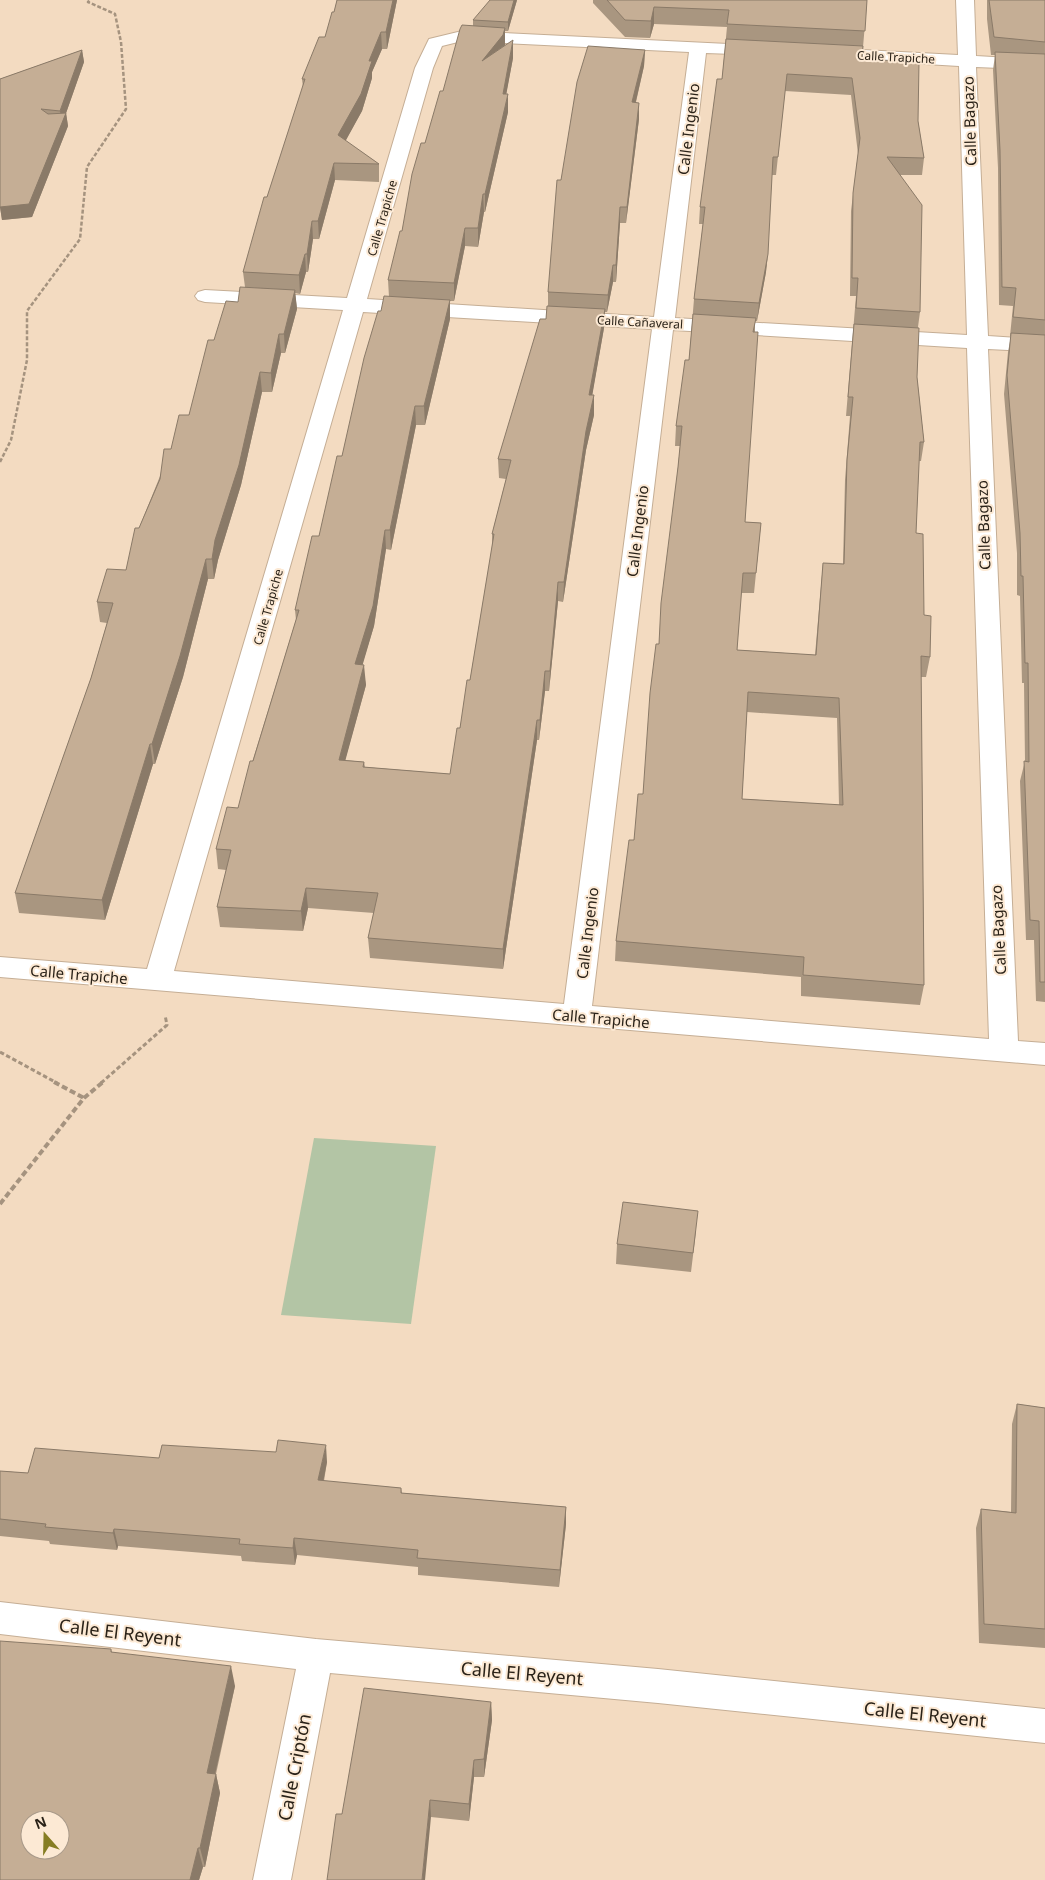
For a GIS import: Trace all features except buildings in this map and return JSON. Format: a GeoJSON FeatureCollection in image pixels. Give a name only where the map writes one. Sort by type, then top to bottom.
{"type":"FeatureCollection","features":[{"type":"Feature","properties":{"kind":"street","name":"Calle Bagazo"},"geometry":{"type":"LineString","coordinates":[[965,0],[1004,1051]]}},
{"type":"Feature","properties":{"kind":"street","name":"Calle Trapiche"},"geometry":{"type":"LineString","coordinates":[[158,980],[357,304],[424,68],[436,43],[462,36],[778,51]]}},
{"type":"Feature","properties":{"kind":"street","name":"Calle Ingenio"},"geometry":{"type":"LineString","coordinates":[[577,1016],[698,47]]}},
{"type":"Feature","properties":{"kind":"street","name":"Calle Trapiche"},"geometry":{"type":"LineString","coordinates":[[807,52],[1045,65]]}},
{"type":"Feature","properties":{"kind":"street","name":"Calle Cañaveral"},"geometry":{"type":"LineString","coordinates":[[205,296],[1045,346]]}},
{"type":"Feature","properties":{"kind":"street","name":"Calle Trapiche"},"geometry":{"type":"LineString","coordinates":[[0,967],[1045,1054]]}},
{"type":"Feature","properties":{"kind":"street","name":"Calle El Reyent"},"geometry":{"type":"LineString","coordinates":[[0,1618],[316,1655],[658,1686],[1045,1726]]}},
{"type":"Feature","properties":{"kind":"street","name":"Calle Criptón"},"geometry":{"type":"LineString","coordinates":[[272,1880],[316,1655]]}},
{"type":"Feature","properties":{"kind":"path"},"geometry":{"type":"LineString","coordinates":[[0,462],[12,440],[27,360],[26,311],[80,240],[87,167],[126,109],[122,42],[116,14],[88,2],[90,0]]}},
{"type":"Feature","properties":{"kind":"path"},"geometry":{"type":"LineString","coordinates":[[0,1204],[84,1098],[167,1025],[158,980]]}},
{"type":"Feature","properties":{"kind":"path"},"geometry":{"type":"LineString","coordinates":[[0,1052],[84,1098]]}},
{"type":"Feature","properties":{"kind":"green space"},"geometry":{"type":"Polygon","coordinates":[[[314,1138],[436,1146],[411,1324],[281,1315],[314,1138]]]}}]}
